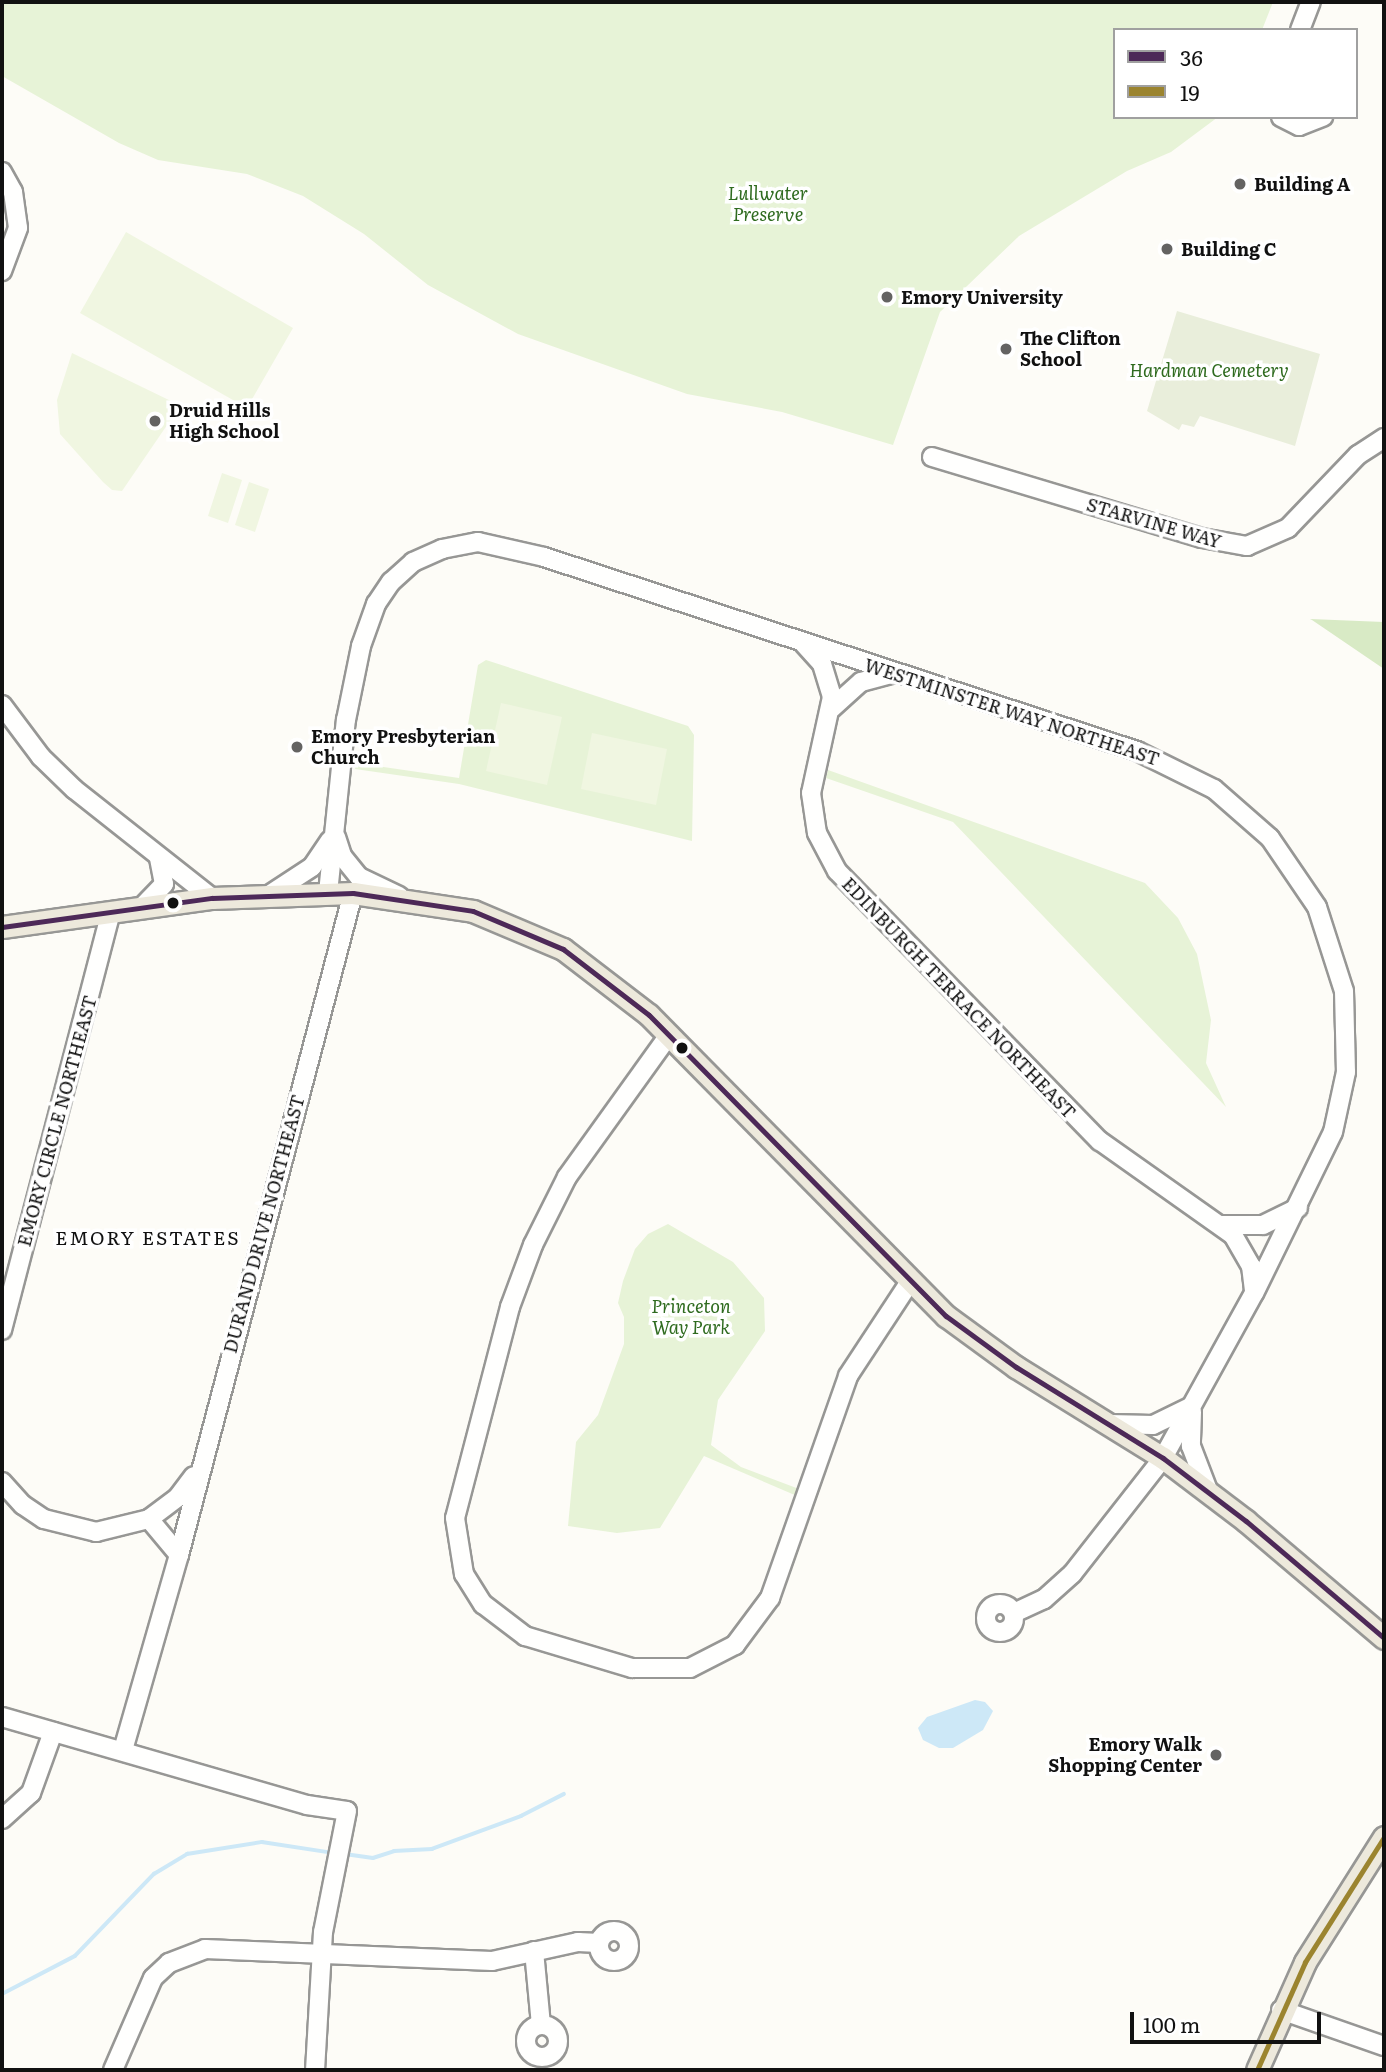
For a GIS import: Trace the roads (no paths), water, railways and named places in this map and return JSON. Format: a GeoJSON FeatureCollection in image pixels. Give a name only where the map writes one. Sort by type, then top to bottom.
{"type":"FeatureCollection","features":[{"type":"Feature","properties":{"kind":"main road"},"geometry":{"type":"LineString","coordinates":[[2,927],[212,898],[353,893],[400,897],[500,919],[563,949],[627,995],[909,1283],[991,1350],[1163,1458],[1246,1521],[1384,1638]]}},
{"type":"Feature","properties":{"kind":"main road"},"geometry":{"type":"LineString","coordinates":[[1257,2070],[1281,2010],[1342,1899],[1384,1836]]}},
{"type":"Feature","properties":{"kind":"street"},"geometry":{"type":"LineString","coordinates":[[1301,28],[1311,2]]}},
{"type":"Feature","properties":{"kind":"street"},"geometry":{"type":"LineString","coordinates":[[1285,119],[1299,126],[1318,119]]}},
{"type":"Feature","properties":{"kind":"street"},"geometry":{"type":"LineString","coordinates":[[2,172],[13,191],[18,228],[2,271]]}},
{"type":"Feature","properties":{"kind":"street","name":"STARVINE WAY"},"geometry":{"type":"LineString","coordinates":[[932,457],[1210,540],[1247,545],[1288,528],[1359,454],[1384,438]]}},
{"type":"Feature","properties":{"kind":"street","name":"WESTMINSTER WAY NORTHEAST"},"geometry":{"type":"LineString","coordinates":[[328,893],[352,686],[376,604],[401,572],[442,549],[478,542],[516,548],[1175,766],[1235,805],[1283,854],[1308,890],[1329,935],[1344,991],[1348,1031],[1336,1121],[1298,1208],[1163,1458],[1072,1574],[1044,1599],[1014,1614]]}},
{"type":"Feature","properties":{"kind":"street","name":"EDINBURGH TERRACE NORTHEAST"},"geometry":{"type":"LineString","coordinates":[[795,639],[822,664],[832,708],[811,793],[817,833],[837,871],[1069,1113],[1127,1163],[1221,1224],[1247,1255],[1254,1278],[1254,1293]]}},
{"type":"Feature","properties":{"kind":"street"},"geometry":{"type":"LineString","coordinates":[[832,708],[861,682],[895,673]]}},
{"type":"Feature","properties":{"kind":"street"},"geometry":{"type":"LineString","coordinates":[[2,705],[58,775],[159,859],[212,898]]}},
{"type":"Feature","properties":{"kind":"street","name":"WESTMINSTER WAY NORTHEAST"},"geometry":{"type":"LineString","coordinates":[[269,895],[312,867],[327,846],[334,827]]}},
{"type":"Feature","properties":{"kind":"street","name":"WESTMINSTER WAY NORTHEAST"},"geometry":{"type":"LineString","coordinates":[[334,827],[342,856],[359,877],[400,897]]}},
{"type":"Feature","properties":{"kind":"street"},"geometry":{"type":"LineString","coordinates":[[141,908],[164,884],[159,859]]}},
{"type":"Feature","properties":{"kind":"street","name":"DURAND DRIVE NORTHEAST"},"geometry":{"type":"LineString","coordinates":[[123,1750],[179,1555],[199,1467],[353,893]]}},
{"type":"Feature","properties":{"kind":"street","name":"EMORY CIRCLE NORTHEAST"},"geometry":{"type":"LineString","coordinates":[[2,1330],[111,912]]}},
{"type":"Feature","properties":{"kind":"street"},"geometry":{"type":"LineString","coordinates":[[668,1035],[567,1177],[538,1234],[510,1307],[455,1518],[464,1574],[483,1604],[525,1636],[632,1668],[690,1668],[735,1645],[770,1598],[848,1376],[909,1283]]}},
{"type":"Feature","properties":{"kind":"street"},"geometry":{"type":"LineString","coordinates":[[1221,1224],[1263,1225],[1298,1208]]}},
{"type":"Feature","properties":{"kind":"street"},"geometry":{"type":"LineString","coordinates":[[1109,1424],[1153,1425],[1193,1405]]}},
{"type":"Feature","properties":{"kind":"street","name":"WESTMINSTER WAY NORTHEAST"},"geometry":{"type":"LineString","coordinates":[[1193,1405],[1191,1446],[1209,1493]]}},
{"type":"Feature","properties":{"kind":"street"},"geometry":{"type":"LineString","coordinates":[[2,1482],[34,1513],[75,1530],[106,1531],[149,1519],[178,1497],[199,1467]]}},
{"type":"Feature","properties":{"kind":"street"},"geometry":{"type":"LineString","coordinates":[[149,1519],[179,1555]]}},
{"type":"Feature","properties":{"kind":"street"},"geometry":{"type":"LineString","coordinates":[[2,1717],[307,1805],[348,1811],[321,1951],[315,2070]]}},
{"type":"Feature","properties":{"kind":"street"},"geometry":{"type":"LineString","coordinates":[[2,1819],[31,1793],[52,1732]]}},
{"type":"Feature","properties":{"kind":"street"},"geometry":{"type":"LineString","coordinates":[[113,2070],[147,1987],[169,1963],[214,1948],[492,1961],[578,1942],[599,1943]]}},
{"type":"Feature","properties":{"kind":"street"},"geometry":{"type":"LineString","coordinates":[[534,1951],[541,2025]]}},
{"type":"Feature","properties":{"kind":"street"},"geometry":{"type":"LineString","coordinates":[[1281,2010],[1384,2046]]}},
{"type":"Feature","properties":{"kind":"water"},"geometry":{"type":"Polygon","coordinates":[[[975,1700],[985,1702],[993,1711],[983,1730],[953,1748],[939,1748],[923,1740],[918,1728],[927,1717],[975,1700]]]}},
{"type":"Feature","properties":{"kind":"waterway"},"geometry":{"type":"LineString","coordinates":[[345,1854],[373,1858],[394,1851],[432,1849],[521,1816],[564,1794]]}},
{"type":"Feature","properties":{"kind":"waterway"},"geometry":{"type":"LineString","coordinates":[[2,1994],[75,1956],[154,1874],[187,1854],[262,1842],[334,1853]]}},
{"type":"Feature","properties":{"kind":"place","name":"Building A"},"geometry":{"type":"Point","coordinates":[1240,184]}},
{"type":"Feature","properties":{"kind":"place","name":"Building C"},"geometry":{"type":"Point","coordinates":[1167,249]}},
{"type":"Feature","properties":{"kind":"place","name":"Emory University"},"geometry":{"type":"Point","coordinates":[887,297]}},
{"type":"Feature","properties":{"kind":"place","name":"The Clifton School"},"geometry":{"type":"Point","coordinates":[1006,349]}},
{"type":"Feature","properties":{"kind":"place","name":"Druid Hills High School"},"geometry":{"type":"Point","coordinates":[155,421]}},
{"type":"Feature","properties":{"kind":"place","name":"Emory Presbyterian Church"},"geometry":{"type":"Point","coordinates":[297,747]}},
{"type":"Feature","properties":{"kind":"place","name":"Emory Walk Shopping Center"},"geometry":{"type":"Point","coordinates":[1216,1755]}},
{"type":"Feature","properties":{"kind":"district","name":"EMORY ESTATES"},"geometry":{"type":"Point","coordinates":[148,1238]}},
{"type":"Feature","properties":{"kind":"park label","name":"Lullwater Preserve"},"geometry":{"type":"Point","coordinates":[768,204]}},
{"type":"Feature","properties":{"kind":"park label","name":"Hardman Cemetery"},"geometry":{"type":"Point","coordinates":[1209,370]}},
{"type":"Feature","properties":{"kind":"park label","name":"Princeton Way Park"},"geometry":{"type":"Point","coordinates":[691,1317]}}]}
